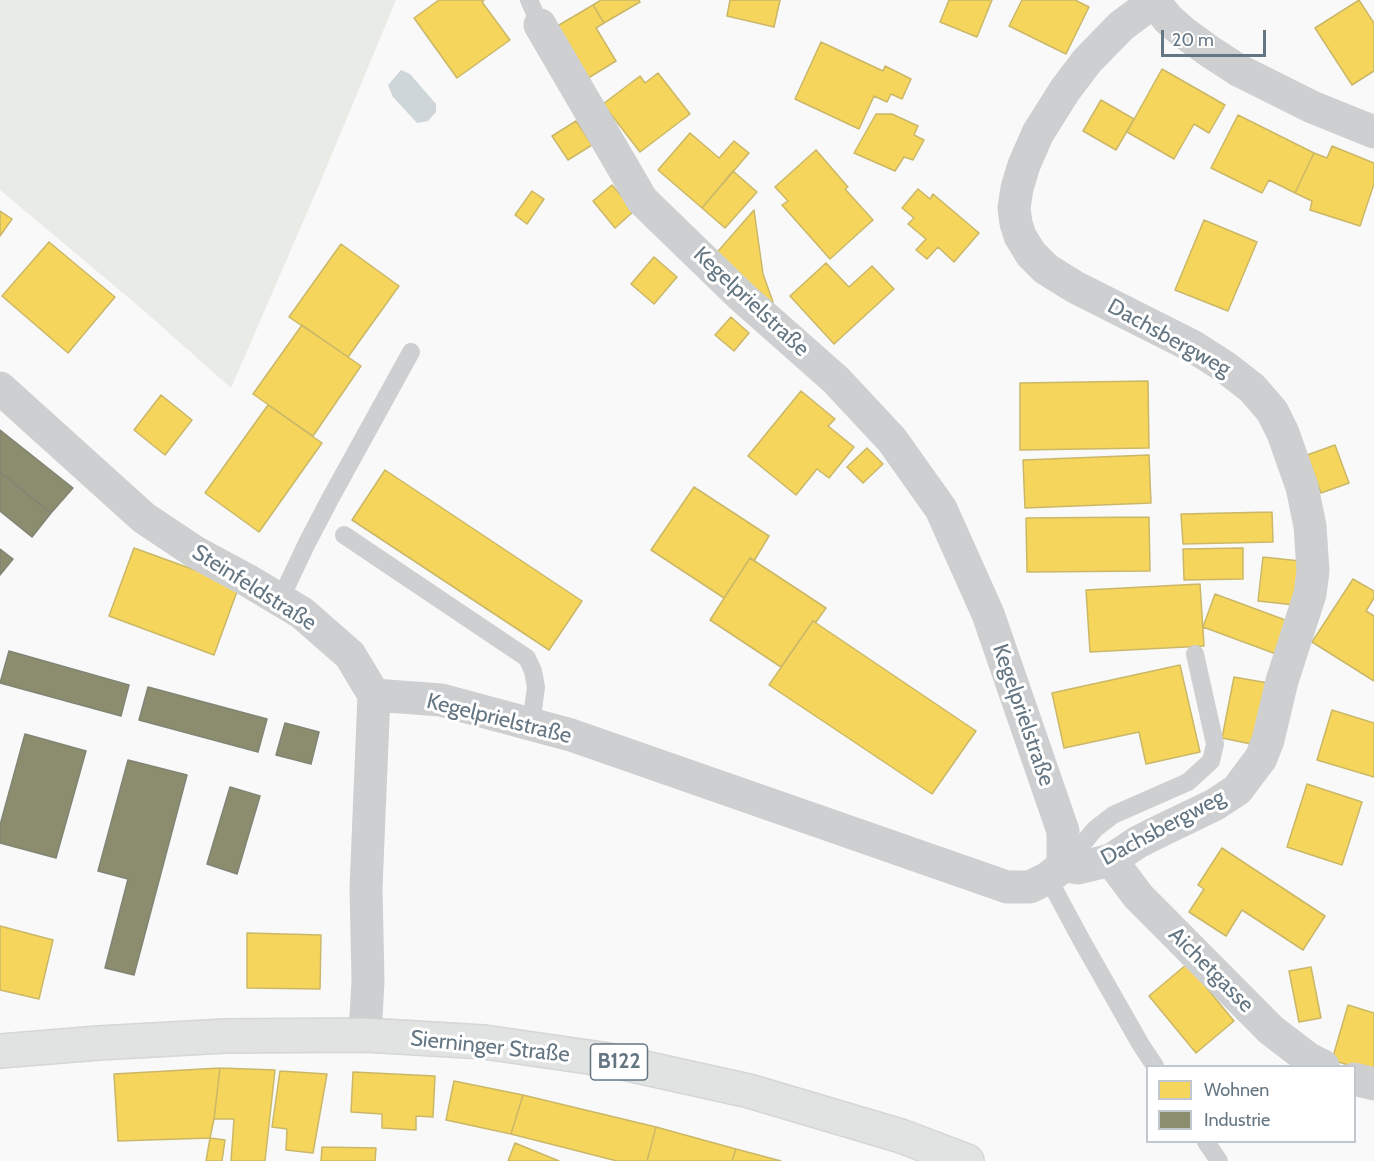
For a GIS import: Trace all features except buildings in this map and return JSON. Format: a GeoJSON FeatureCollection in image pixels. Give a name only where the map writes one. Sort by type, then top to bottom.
{"type":"FeatureCollection","features":[{"type":"Feature","properties":{"kind":"main road","name":"Sierninger Straße"},"geometry":{"type":"LineString","coordinates":[[0,1051],[225,1036],[365,1035],[484,1042],[609,1060],[750,1091],[901,1136],[967,1161]]}},
{"type":"Feature","properties":{"kind":"street","name":"Dachsbergweg"},"geometry":{"type":"LineString","coordinates":[[1056,872],[1111,860],[1153,834],[1214,805],[1237,789],[1261,758],[1268,740],[1282,681],[1310,594],[1313,571],[1310,526],[1298,476],[1283,433],[1272,411],[1252,388],[1226,367],[1194,347],[1075,287],[1046,269],[1031,254],[1020,236],[1014,208],[1017,188],[1033,144],[1065,90],[1088,61],[1120,26],[1155,0],[1168,19],[1183,32],[1238,70],[1312,107],[1374,132]]}},
{"type":"Feature","properties":{"kind":"street","name":"Kegelprielstraße"},"geometry":{"type":"LineString","coordinates":[[374,694],[441,700],[571,735],[1007,887],[1030,887],[1056,872],[1064,831],[988,614],[941,509],[892,440],[836,380],[741,296],[642,200],[534,12]]}},
{"type":"Feature","properties":{"kind":"street","name":"Steinfeldstraße"},"geometry":{"type":"LineString","coordinates":[[0,388],[144,518],[195,552],[302,613],[350,655],[374,694]]}},
{"type":"Feature","properties":{"kind":"street"},"geometry":{"type":"LineString","coordinates":[[365,1035],[368,981],[366,888],[374,694]]}},
{"type":"Feature","properties":{"kind":"street","name":"Aichetgasse"},"geometry":{"type":"LineString","coordinates":[[1111,860],[1138,896],[1271,1030],[1309,1059],[1321,1065]]}},
{"type":"Feature","properties":{"kind":"street"},"geometry":{"type":"LineString","coordinates":[[1356,1080],[1374,1084]]}},
{"type":"Feature","properties":{"kind":"lane"},"geometry":{"type":"LineString","coordinates":[[280,600],[330,499],[411,352]]}},
{"type":"Feature","properties":{"kind":"lane"},"geometry":{"type":"LineString","coordinates":[[344,535],[527,658],[533,671],[536,687],[531,724]]}},
{"type":"Feature","properties":{"kind":"lane"},"geometry":{"type":"LineString","coordinates":[[1154,1065],[1112,994],[1056,872],[1095,829],[1113,815],[1188,782],[1211,761],[1215,744],[1195,654]]}},
{"type":"Feature","properties":{"kind":"lane"},"geometry":{"type":"LineString","coordinates":[[1207,1143],[1219,1161]]}},
{"type":"Feature","properties":{"kind":"shaded area"},"geometry":{"type":"Polygon","coordinates":[[[0,0],[396,0],[231,388],[142,309],[0,190],[0,0]]]}},
{"type":"Feature","properties":{"kind":"shaded area"},"geometry":{"type":"Polygon","coordinates":[[[401,70],[410,74],[436,104],[436,112],[428,121],[417,123],[393,97],[388,85],[401,70]]]}}]}
